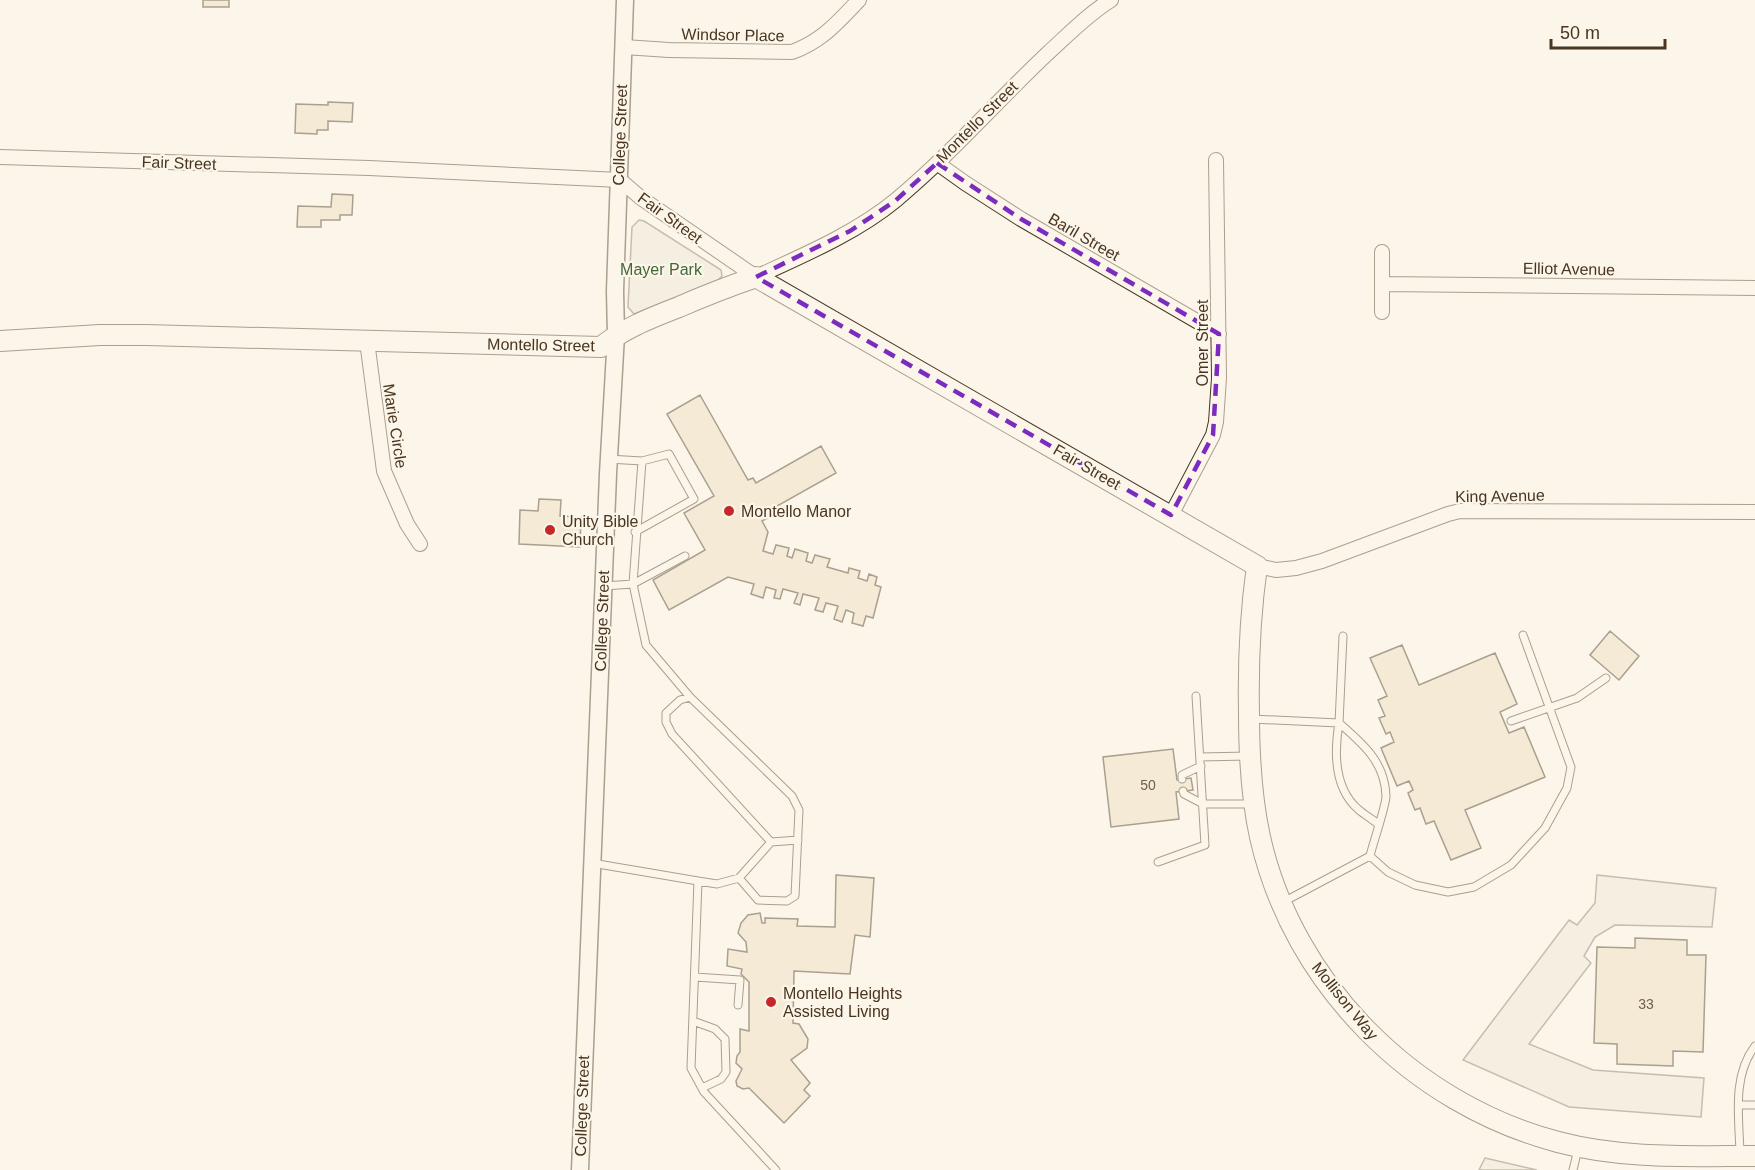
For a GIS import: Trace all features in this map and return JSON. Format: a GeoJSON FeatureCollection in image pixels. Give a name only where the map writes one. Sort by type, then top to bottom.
{"type":"FeatureCollection","features":[{"type":"Feature","properties":{"kind":"main road","name":"Montello Street"},"geometry":{"type":"LineString","coordinates":[[0,341],[100,335],[146,335],[601,347],[616,335],[729,286],[756,277]]}},
{"type":"Feature","properties":{"kind":"main road","name":"Fair Street"},"geometry":{"type":"LineString","coordinates":[[756,277],[1257,566]]}},
{"type":"Feature","properties":{"kind":"main road","name":"Mollison Way"},"geometry":{"type":"LineString","coordinates":[[1257,566],[1249,640],[1249,756],[1260,839],[1282,903],[1304,948],[1332,991],[1392,1056],[1444,1093],[1472,1109],[1536,1136],[1579,1147],[1624,1154],[1747,1156]]}},
{"type":"Feature","properties":{"kind":"street","name":"College Street"},"geometry":{"type":"LineString","coordinates":[[580,1170],[608,459],[616,335],[615,291],[626,0]]}},
{"type":"Feature","properties":{"kind":"street","name":"Windsor Place"},"geometry":{"type":"LineString","coordinates":[[624,47],[792,52],[809,46],[825,34],[859,0]]}},
{"type":"Feature","properties":{"kind":"street","name":"Montello Street"},"geometry":{"type":"LineString","coordinates":[[756,277],[850,231],[895,201],[937,163],[1009,89],[1083,21],[1111,0]]}},
{"type":"Feature","properties":{"kind":"street","name":"Fair Street"},"geometry":{"type":"LineString","coordinates":[[0,157],[369,168],[620,180],[641,198],[756,277]]}},
{"type":"Feature","properties":{"kind":"street","name":"Omer Street"},"geometry":{"type":"LineString","coordinates":[[1171,515],[1213,435],[1216,422],[1219,334],[1216,160]]}},
{"type":"Feature","properties":{"kind":"street","name":"Baril Street"},"geometry":{"type":"LineString","coordinates":[[937,163],[1021,219],[1219,334]]}},
{"type":"Feature","properties":{"kind":"street"},"geometry":{"type":"LineString","coordinates":[[1382,252],[1382,312]]}},
{"type":"Feature","properties":{"kind":"street","name":"Elliot Avenue"},"geometry":{"type":"LineString","coordinates":[[1382,284],[1755,288]]}},
{"type":"Feature","properties":{"kind":"street","name":"Marie Circle"},"geometry":{"type":"LineString","coordinates":[[367,341],[384,471],[407,525],[420,544]]}},
{"type":"Feature","properties":{"kind":"street","name":"King Avenue"},"geometry":{"type":"LineString","coordinates":[[1257,566],[1276,570],[1296,568],[1322,561],[1448,514],[1460,512],[1755,512]]}},
{"type":"Feature","properties":{"kind":"lane"},"geometry":{"type":"LineString","coordinates":[[608,459],[642,461],[669,454],[694,500],[635,532]]}},
{"type":"Feature","properties":{"kind":"lane"},"geometry":{"type":"LineString","coordinates":[[642,461],[635,532],[633,584],[646,645],[690,697],[792,796],[799,810],[795,896],[787,902],[758,900],[739,878]]}},
{"type":"Feature","properties":{"kind":"lane"},"geometry":{"type":"LineString","coordinates":[[603,586],[633,584],[685,556]]}},
{"type":"Feature","properties":{"kind":"lane"},"geometry":{"type":"LineString","coordinates":[[1370,856],[1388,872],[1406,881],[1448,892],[1474,887],[1511,865],[1545,828],[1567,788],[1570,768],[1522,635]]}},
{"type":"Feature","properties":{"kind":"lane"},"geometry":{"type":"LineString","coordinates":[[1343,636],[1339,723],[1335,746],[1337,771],[1345,792],[1358,809],[1378,824]]}},
{"type":"Feature","properties":{"kind":"lane"},"geometry":{"type":"LineString","coordinates":[[1512,721],[1577,698],[1606,678]]}},
{"type":"Feature","properties":{"kind":"lane"},"geometry":{"type":"LineString","coordinates":[[1158,862],[1205,845],[1196,696]]}},
{"type":"Feature","properties":{"kind":"lane"},"geometry":{"type":"LineString","coordinates":[[690,697],[680,700],[666,713],[666,722],[672,734],[771,842]]}},
{"type":"Feature","properties":{"kind":"lane"},"geometry":{"type":"LineString","coordinates":[[1249,719],[1339,723],[1368,749],[1380,769],[1386,798],[1370,856],[1282,903]]}},
{"type":"Feature","properties":{"kind":"lane"},"geometry":{"type":"LineString","coordinates":[[1200,757],[1249,756]]}},
{"type":"Feature","properties":{"kind":"lane"},"geometry":{"type":"LineString","coordinates":[[1182,779],[1182,775],[1201,766]]}},
{"type":"Feature","properties":{"kind":"lane"},"geometry":{"type":"LineString","coordinates":[[1183,790],[1184,795],[1203,804],[1254,804]]}},
{"type":"Feature","properties":{"kind":"lane"},"geometry":{"type":"LineString","coordinates":[[592,863],[717,884],[739,878],[771,842],[798,840]]}},
{"type":"Feature","properties":{"kind":"lane"},"geometry":{"type":"LineString","coordinates":[[698,881],[691,1068],[702,1088],[776,1170]]}},
{"type":"Feature","properties":{"kind":"lane"},"geometry":{"type":"LineString","coordinates":[[695,977],[740,980],[738,1005]]}},
{"type":"Feature","properties":{"kind":"lane"},"geometry":{"type":"LineString","coordinates":[[693,1021],[715,1029],[725,1039],[726,1072],[721,1079],[702,1088]]}},
{"type":"Feature","properties":{"kind":"lane"},"geometry":{"type":"LineString","coordinates":[[1747,1156],[1739,1105],[1739,1080],[1747,1056],[1755,1046]]}},
{"type":"Feature","properties":{"kind":"lane"},"geometry":{"type":"LineString","coordinates":[[1739,1105],[1755,1105]]}},
{"type":"Feature","properties":{"kind":"lane"},"geometry":{"type":"LineString","coordinates":[[1573,1170],[1579,1147]]}},
{"type":"Feature","properties":{"kind":"highlighted area"},"geometry":{"type":"Polygon","coordinates":[[[937,163],[1021,219],[1219,334],[1213,435],[1171,515],[756,277],[850,231],[895,201],[937,163]]]}},
{"type":"Feature","properties":{"kind":"green space","name":"Mayer Park"},"geometry":{"type":"Polygon","coordinates":[[[639,220],[721,270],[722,276],[718,280],[634,314],[628,307],[632,227],[639,220]]]}},
{"type":"Feature","properties":{"kind":"shaded area"},"geometry":{"type":"Polygon","coordinates":[[[1597,875],[1716,888],[1712,927],[1615,925],[1595,937],[1584,956],[1591,963],[1529,1044],[1593,1070],[1704,1078],[1701,1117],[1569,1107],[1463,1060],[1569,920],[1577,925],[1595,903],[1597,875]]]}},
{"type":"Feature","properties":{"kind":"shaded area"},"geometry":{"type":"Polygon","coordinates":[[[1485,1158],[1537,1170],[1479,1170],[1485,1158]]]}},
{"type":"Feature","properties":{"kind":"building"},"geometry":{"type":"Polygon","coordinates":[[[203,0],[229,0],[229,7],[203,7],[203,0]]]}},
{"type":"Feature","properties":{"kind":"building"},"geometry":{"type":"Polygon","coordinates":[[[328,102],[353,103],[352,122],[328,121],[328,130],[317,130],[317,134],[295,133],[296,104],[328,105],[328,102]]]}},
{"type":"Feature","properties":{"kind":"building"},"geometry":{"type":"Polygon","coordinates":[[[332,194],[353,195],[352,215],[340,215],[340,220],[321,220],[321,227],[297,227],[298,206],[331,207],[332,194]]]}},
{"type":"Feature","properties":{"kind":"building","name":"Montello Manor"},"geometry":{"type":"Polygon","coordinates":[[[700,395],[748,480],[753,478],[756,483],[821,446],[836,473],[770,510],[773,515],[762,521],[768,532],[763,551],[773,554],[776,545],[789,548],[787,556],[792,558],[795,549],[808,553],[806,561],[812,563],[815,555],[830,559],[827,567],[848,573],[849,568],[860,571],[858,578],[867,581],[869,574],[877,577],[875,585],[881,587],[873,618],[866,616],[863,626],[852,623],[854,613],[846,610],[842,622],[834,619],[838,606],[826,603],[823,612],[815,610],[819,598],[803,594],[800,605],[794,603],[798,593],[783,589],[780,599],[774,598],[776,590],[766,587],[763,598],[751,594],[754,584],[728,577],[669,610],[653,580],[705,550],[684,513],[714,496],[667,414],[700,395]]]}},
{"type":"Feature","properties":{"kind":"building","name":"Unity Bible Church"},"geometry":{"type":"Polygon","coordinates":[[[539,499],[561,500],[560,516],[581,517],[580,547],[519,544],[520,510],[538,511],[539,499]]]}},
{"type":"Feature","properties":{"kind":"building"},"geometry":{"type":"Polygon","coordinates":[[[1610,631],[1639,656],[1619,680],[1590,655],[1610,631]]]}},
{"type":"Feature","properties":{"kind":"building"},"geometry":{"type":"Polygon","coordinates":[[[1402,645],[1419,685],[1495,653],[1517,704],[1500,712],[1509,733],[1524,727],[1545,777],[1465,810],[1481,848],[1451,860],[1434,821],[1426,824],[1420,808],[1415,810],[1408,793],[1413,790],[1409,781],[1397,786],[1381,748],[1394,742],[1390,732],[1386,734],[1379,718],[1385,716],[1378,700],[1387,696],[1370,658],[1402,645]]]}},
{"type":"Feature","properties":{"kind":"building"},"geometry":{"type":"Polygon","coordinates":[[[1173,749],[1177,780],[1191,778],[1193,790],[1176,792],[1179,819],[1111,827],[1103,757],[1173,749]]]}},
{"type":"Feature","properties":{"kind":"building","name":"Montello Heights Assisted Living"},"geometry":{"type":"Polygon","coordinates":[[[836,875],[874,878],[870,937],[855,935],[850,974],[794,971],[793,1023],[799,1024],[808,1039],[807,1048],[791,1060],[810,1083],[804,1090],[810,1096],[784,1123],[749,1088],[743,1089],[737,1086],[736,1081],[742,1069],[736,1063],[740,1052],[740,1029],[749,1031],[749,982],[741,974],[742,969],[727,966],[728,949],[747,952],[746,942],[738,933],[741,923],[748,915],[760,913],[762,923],[765,923],[765,918],[798,919],[797,926],[835,927],[836,875]]]}},
{"type":"Feature","properties":{"kind":"building"},"geometry":{"type":"Polygon","coordinates":[[[1635,938],[1687,940],[1687,955],[1706,955],[1703,1052],[1673,1051],[1673,1066],[1617,1064],[1617,1044],[1594,1043],[1597,947],[1635,948],[1635,938]]]}},
{"type":"Feature","properties":{"kind":"place","name":"Montello Manor"},"geometry":{"type":"Point","coordinates":[729,511]}},
{"type":"Feature","properties":{"kind":"place","name":"Unity Bible Church"},"geometry":{"type":"Point","coordinates":[550,530]}},
{"type":"Feature","properties":{"kind":"place","name":"Montello Heights Assisted Living"},"geometry":{"type":"Point","coordinates":[771,1002]}}]}
